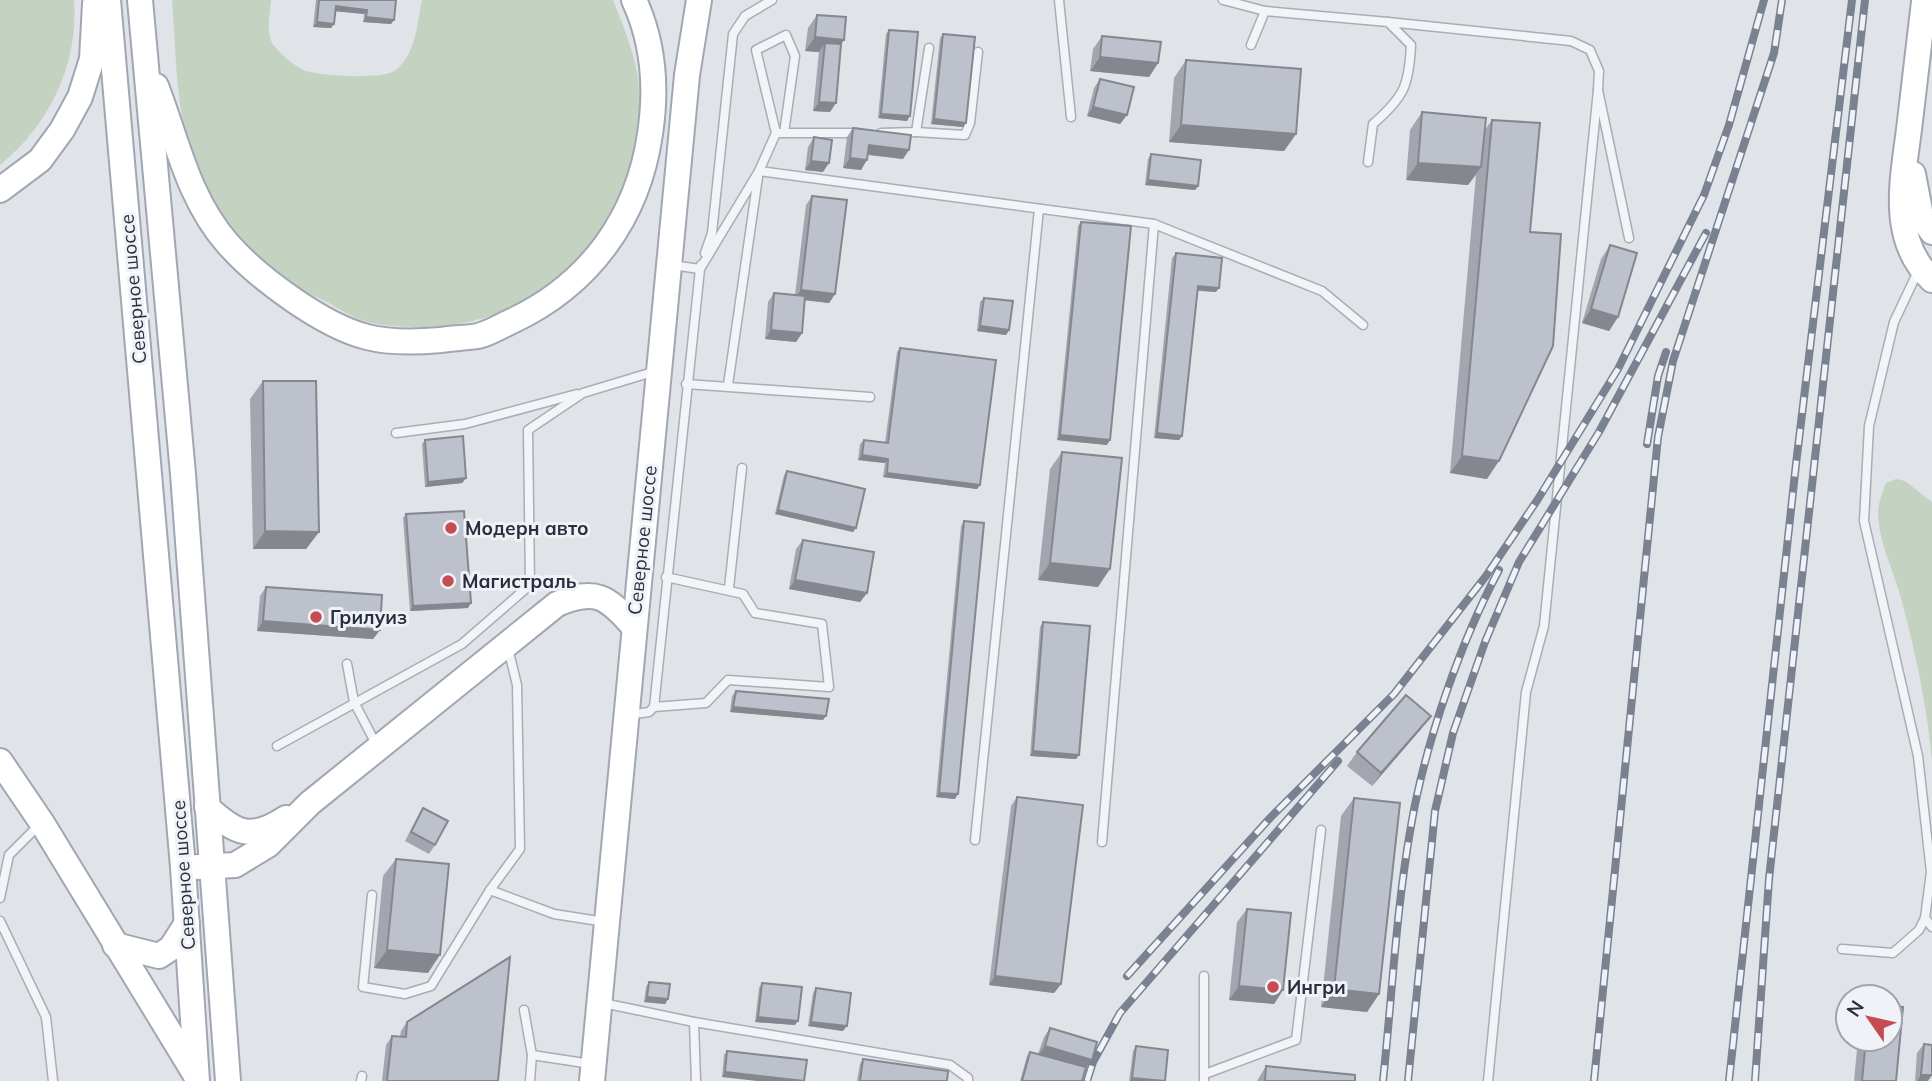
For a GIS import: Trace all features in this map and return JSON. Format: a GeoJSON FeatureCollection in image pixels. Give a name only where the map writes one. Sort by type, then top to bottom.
{"type":"FeatureCollection","features":[{"type":"Feature","properties":{"kind":"main road"},"geometry":{"type":"LineString","coordinates":[[0,190],[40,160],[62,130],[80,97],[92,59],[96,0]]}},
{"type":"Feature","properties":{"kind":"main road","name":"Северное шоссе"},"geometry":{"type":"LineString","coordinates":[[108,0],[183,867],[197,1079]]}},
{"type":"Feature","properties":{"kind":"main road","name":"Северное шоссе"},"geometry":{"type":"LineString","coordinates":[[140,0],[183,474],[228,1081]]}},
{"type":"Feature","properties":{"kind":"main road"},"geometry":{"type":"LineString","coordinates":[[145,57],[196,197],[227,243],[263,279],[310,311],[367,337],[421,342],[480,336],[536,310],[577,280],[607,247],[633,201],[647,160],[654,108],[653,67],[645,24],[634,0]]}},
{"type":"Feature","properties":{"kind":"main road","name":"Северное шоссе"},"geometry":{"type":"LineString","coordinates":[[592,1072],[687,75],[699,0]]}},
{"type":"Feature","properties":{"kind":"main road"},"geometry":{"type":"LineString","coordinates":[[1924,2],[1901,182],[1902,215],[1907,240],[1926,274]]}},
{"type":"Feature","properties":{"kind":"main road"},"geometry":{"type":"LineString","coordinates":[[1908,139],[1921,216],[1932,232]]}},
{"type":"Feature","properties":{"kind":"main road"},"geometry":{"type":"LineString","coordinates":[[183,867],[235,865],[268,845],[310,803],[377,747],[557,604],[581,594],[614,604],[633,626]]}},
{"type":"Feature","properties":{"kind":"main road"},"geometry":{"type":"LineString","coordinates":[[0,761],[42,823],[197,1079]]}},
{"type":"Feature","properties":{"kind":"main road"},"geometry":{"type":"LineString","coordinates":[[208,807],[236,831],[255,833],[268,830],[310,803]]}},
{"type":"Feature","properties":{"kind":"main road"},"geometry":{"type":"LineString","coordinates":[[115,945],[159,956],[171,948],[187,923]]}},
{"type":"Feature","properties":{"kind":"lane"},"geometry":{"type":"LineString","coordinates":[[625,715],[649,712],[654,707],[686,384],[700,269],[712,233],[733,34],[746,16],[772,0]]}},
{"type":"Feature","properties":{"kind":"lane"},"geometry":{"type":"LineString","coordinates":[[1059,0],[1071,117]]}},
{"type":"Feature","properties":{"kind":"lane"},"geometry":{"type":"LineString","coordinates":[[1223,0],[1265,11],[1571,41],[1590,50],[1599,71],[1544,626],[1526,692],[1488,1081]]}},
{"type":"Feature","properties":{"kind":"lane"},"geometry":{"type":"LineString","coordinates":[[1251,45],[1265,11]]}},
{"type":"Feature","properties":{"kind":"lane"},"geometry":{"type":"LineString","coordinates":[[1368,162],[1373,124],[1399,102],[1410,77],[1411,45],[1388,22]]}},
{"type":"Feature","properties":{"kind":"lane"},"geometry":{"type":"LineString","coordinates":[[700,269],[780,133],[795,56],[786,35],[755,50],[780,133]]}},
{"type":"Feature","properties":{"kind":"lane"},"geometry":{"type":"LineString","coordinates":[[916,132],[929,48]]}},
{"type":"Feature","properties":{"kind":"lane"},"geometry":{"type":"LineString","coordinates":[[877,133],[965,135],[970,123],[978,52]]}},
{"type":"Feature","properties":{"kind":"lane"},"geometry":{"type":"LineString","coordinates":[[1598,90],[1629,238]]}},
{"type":"Feature","properties":{"kind":"lane"},"geometry":{"type":"LineString","coordinates":[[780,133],[863,133]]}},
{"type":"Feature","properties":{"kind":"lane"},"geometry":{"type":"LineString","coordinates":[[759,171],[1154,224],[1322,291],[1363,325]]}},
{"type":"Feature","properties":{"kind":"lane"},"geometry":{"type":"LineString","coordinates":[[728,385],[759,171]]}},
{"type":"Feature","properties":{"kind":"lane"},"geometry":{"type":"LineString","coordinates":[[975,840],[1039,209]]}},
{"type":"Feature","properties":{"kind":"lane"},"geometry":{"type":"LineString","coordinates":[[1102,842],[1154,224]]}},
{"type":"Feature","properties":{"kind":"lane"},"geometry":{"type":"LineString","coordinates":[[669,265],[700,269]]}},
{"type":"Feature","properties":{"kind":"lane"},"geometry":{"type":"LineString","coordinates":[[1842,949],[1893,953],[1919,930],[1925,918],[1931,872],[1918,756],[1864,521],[1869,426],[1894,322],[1926,274]]}},
{"type":"Feature","properties":{"kind":"lane"},"geometry":{"type":"LineString","coordinates":[[396,433],[465,424],[659,370]]}},
{"type":"Feature","properties":{"kind":"lane"},"geometry":{"type":"LineString","coordinates":[[686,384],[870,397]]}},
{"type":"Feature","properties":{"kind":"lane"},"geometry":{"type":"LineString","coordinates":[[277,746],[462,644],[530,585],[528,430],[583,393]]}},
{"type":"Feature","properties":{"kind":"lane"},"geometry":{"type":"LineString","coordinates":[[729,589],[742,468]]}},
{"type":"Feature","properties":{"kind":"lane"},"geometry":{"type":"LineString","coordinates":[[654,707],[706,703],[728,680],[829,687],[822,624],[755,614],[743,594],[666,577]]}},
{"type":"Feature","properties":{"kind":"lane"},"geometry":{"type":"LineString","coordinates":[[372,895],[363,987],[405,994],[431,986],[490,890],[520,849],[517,685],[508,645]]}},
{"type":"Feature","properties":{"kind":"lane"},"geometry":{"type":"LineString","coordinates":[[347,664],[354,702],[377,747]]}},
{"type":"Feature","properties":{"kind":"lane"},"geometry":{"type":"LineString","coordinates":[[0,898],[9,855],[42,823]]}},
{"type":"Feature","properties":{"kind":"lane"},"geometry":{"type":"LineString","coordinates":[[1204,976],[1205,1078],[1296,1040],[1321,830]]}},
{"type":"Feature","properties":{"kind":"lane"},"geometry":{"type":"LineString","coordinates":[[490,890],[554,914],[607,922]]}},
{"type":"Feature","properties":{"kind":"lane"},"geometry":{"type":"LineString","coordinates":[[1925,918],[1932,927]]}},
{"type":"Feature","properties":{"kind":"lane"},"geometry":{"type":"LineString","coordinates":[[0,921],[46,1017],[53,1081]]}},
{"type":"Feature","properties":{"kind":"lane"},"geometry":{"type":"LineString","coordinates":[[600,1002],[694,1022],[950,1065],[968,1078],[968,1081]]}},
{"type":"Feature","properties":{"kind":"lane"},"geometry":{"type":"LineString","coordinates":[[524,1010],[532,1055],[530,1081]]}},
{"type":"Feature","properties":{"kind":"lane"},"geometry":{"type":"LineString","coordinates":[[694,1022],[696,1081]]}},
{"type":"Feature","properties":{"kind":"lane"},"geometry":{"type":"LineString","coordinates":[[532,1055],[592,1072]]}},
{"type":"Feature","properties":{"kind":"green space"},"geometry":{"type":"Polygon","coordinates":[[[0,0],[74,0],[74,24],[66,70],[57,92],[33,131],[0,165],[0,0]]]}},
{"type":"Feature","properties":{"kind":"green space"},"geometry":{"type":"Polygon","coordinates":[[[172,0],[271,0],[270,39],[282,55],[306,71],[352,76],[389,73],[403,63],[415,38],[422,0],[613,0],[635,64],[640,102],[635,152],[620,201],[603,230],[575,261],[540,290],[504,311],[474,321],[430,327],[386,325],[352,316],[298,288],[259,260],[226,226],[213,206],[193,163],[183,123],[172,0]]]}},
{"type":"Feature","properties":{"kind":"green space"},"geometry":{"type":"Polygon","coordinates":[[[1896,479],[1905,481],[1932,502],[1932,760],[1912,641],[1879,525],[1878,510],[1883,491],[1886,483],[1896,479]]]}},
{"type":"Feature","properties":{"kind":"building"},"geometry":{"type":"Polygon","coordinates":[[[319,0],[396,0],[394,20],[366,17],[367,10],[336,6],[334,24],[317,22],[319,0]]]}},
{"type":"Feature","properties":{"kind":"building"},"geometry":{"type":"Polygon","coordinates":[[[817,15],[846,17],[844,40],[815,37],[817,15]]]}},
{"type":"Feature","properties":{"kind":"building"},"geometry":{"type":"Polygon","coordinates":[[[889,30],[918,32],[910,116],[881,114],[889,30]]]}},
{"type":"Feature","properties":{"kind":"building"},"geometry":{"type":"Polygon","coordinates":[[[943,34],[975,37],[966,123],[934,119],[943,34]]]}},
{"type":"Feature","properties":{"kind":"building"},"geometry":{"type":"Polygon","coordinates":[[[1102,36],[1161,42],[1158,63],[1100,57],[1102,36]]]}},
{"type":"Feature","properties":{"kind":"building"},"geometry":{"type":"Polygon","coordinates":[[[825,43],[841,44],[836,103],[819,102],[825,43]]]}},
{"type":"Feature","properties":{"kind":"building"},"geometry":{"type":"Polygon","coordinates":[[[1186,60],[1301,69],[1296,134],[1181,125],[1186,60]]]}},
{"type":"Feature","properties":{"kind":"building"},"geometry":{"type":"Polygon","coordinates":[[[1100,79],[1134,87],[1127,115],[1093,107],[1100,79]]]}},
{"type":"Feature","properties":{"kind":"building"},"geometry":{"type":"Polygon","coordinates":[[[1422,112],[1486,118],[1481,167],[1418,163],[1422,112]]]}},
{"type":"Feature","properties":{"kind":"building"},"geometry":{"type":"Polygon","coordinates":[[[1492,120],[1540,123],[1530,232],[1561,234],[1553,346],[1499,461],[1462,456],[1492,120]]]}},
{"type":"Feature","properties":{"kind":"building"},"geometry":{"type":"Polygon","coordinates":[[[853,128],[911,135],[909,150],[869,145],[867,160],[850,158],[853,128]]]}},
{"type":"Feature","properties":{"kind":"building"},"geometry":{"type":"Polygon","coordinates":[[[814,137],[832,140],[829,163],[811,161],[814,137]]]}},
{"type":"Feature","properties":{"kind":"building"},"geometry":{"type":"Polygon","coordinates":[[[1151,154],[1201,160],[1198,186],[1148,180],[1151,154]]]}},
{"type":"Feature","properties":{"kind":"building"},"geometry":{"type":"Polygon","coordinates":[[[812,196],[847,200],[835,294],[801,290],[812,196]]]}},
{"type":"Feature","properties":{"kind":"building"},"geometry":{"type":"Polygon","coordinates":[[[1081,222],[1131,226],[1110,440],[1060,435],[1081,222]]]}},
{"type":"Feature","properties":{"kind":"building"},"geometry":{"type":"Polygon","coordinates":[[[1610,245],[1637,253],[1618,317],[1591,309],[1610,245]]]}},
{"type":"Feature","properties":{"kind":"building"},"geometry":{"type":"Polygon","coordinates":[[[1176,253],[1222,258],[1219,288],[1198,286],[1182,436],[1157,433],[1176,253]]]}},
{"type":"Feature","properties":{"kind":"building"},"geometry":{"type":"Polygon","coordinates":[[[774,293],[805,296],[802,333],[771,330],[774,293]]]}},
{"type":"Feature","properties":{"kind":"building"},"geometry":{"type":"Polygon","coordinates":[[[984,298],[1013,301],[1009,330],[980,326],[984,298]]]}},
{"type":"Feature","properties":{"kind":"building"},"geometry":{"type":"Polygon","coordinates":[[[900,348],[996,360],[980,485],[887,473],[888,459],[862,455],[864,440],[888,443],[900,348]]]}},
{"type":"Feature","properties":{"kind":"building"},"geometry":{"type":"Polygon","coordinates":[[[263,381],[316,381],[319,532],[265,531],[263,381]]]}},
{"type":"Feature","properties":{"kind":"building"},"geometry":{"type":"Polygon","coordinates":[[[463,436],[466,478],[428,482],[425,440],[463,436]]]}},
{"type":"Feature","properties":{"kind":"building"},"geometry":{"type":"Polygon","coordinates":[[[1062,452],[1122,458],[1110,569],[1050,563],[1062,452]]]}},
{"type":"Feature","properties":{"kind":"building"},"geometry":{"type":"Polygon","coordinates":[[[787,471],[865,489],[856,528],[778,510],[787,471]]]}},
{"type":"Feature","properties":{"kind":"building"},"geometry":{"type":"Polygon","coordinates":[[[464,511],[471,603],[413,606],[406,514],[464,511]]]}},
{"type":"Feature","properties":{"kind":"building"},"geometry":{"type":"Polygon","coordinates":[[[964,521],[984,523],[958,794],[939,793],[964,521]]]}},
{"type":"Feature","properties":{"kind":"building"},"geometry":{"type":"Polygon","coordinates":[[[803,540],[874,552],[867,593],[795,580],[803,540]]]}},
{"type":"Feature","properties":{"kind":"building","name":"Грилуиз"},"geometry":{"type":"Polygon","coordinates":[[[266,587],[382,595],[380,630],[263,621],[266,587]]]}},
{"type":"Feature","properties":{"kind":"building"},"geometry":{"type":"Polygon","coordinates":[[[1043,622],[1090,626],[1079,755],[1033,751],[1043,622]]]}},
{"type":"Feature","properties":{"kind":"building"},"geometry":{"type":"Polygon","coordinates":[[[736,691],[829,699],[826,716],[733,707],[736,691]]]}},
{"type":"Feature","properties":{"kind":"building"},"geometry":{"type":"Polygon","coordinates":[[[1406,695],[1431,716],[1381,773],[1357,752],[1406,695]]]}},
{"type":"Feature","properties":{"kind":"building"},"geometry":{"type":"Polygon","coordinates":[[[1017,797],[1083,805],[1061,984],[995,976],[1017,797]]]}},
{"type":"Feature","properties":{"kind":"building"},"geometry":{"type":"Polygon","coordinates":[[[1354,798],[1400,803],[1379,994],[1334,989],[1354,798]]]}},
{"type":"Feature","properties":{"kind":"building"},"geometry":{"type":"Polygon","coordinates":[[[423,808],[448,821],[435,845],[411,832],[423,808]]]}},
{"type":"Feature","properties":{"kind":"building"},"geometry":{"type":"Polygon","coordinates":[[[396,859],[449,864],[440,955],[387,950],[396,859]]]}},
{"type":"Feature","properties":{"kind":"building"},"geometry":{"type":"Polygon","coordinates":[[[1247,909],[1291,913],[1283,990],[1239,986],[1247,909]]]}},
{"type":"Feature","properties":{"kind":"building"},"geometry":{"type":"Polygon","coordinates":[[[510,957],[498,1081],[387,1081],[392,1036],[406,1037],[407,1022],[510,957]]]}},
{"type":"Feature","properties":{"kind":"building"},"geometry":{"type":"Polygon","coordinates":[[[649,982],[670,984],[668,999],[647,997],[649,982]]]}},
{"type":"Feature","properties":{"kind":"building"},"geometry":{"type":"Polygon","coordinates":[[[762,983],[802,987],[798,1021],[758,1017],[762,983]]]}},
{"type":"Feature","properties":{"kind":"building"},"geometry":{"type":"Polygon","coordinates":[[[816,988],[851,993],[847,1026],[811,1022],[816,988]]]}},
{"type":"Feature","properties":{"kind":"building"},"geometry":{"type":"Polygon","coordinates":[[[1050,1028],[1097,1042],[1092,1060],[1045,1046],[1050,1028]]]}},
{"type":"Feature","properties":{"kind":"building"},"geometry":{"type":"Polygon","coordinates":[[[1924,1044],[1932,1045],[1932,1075],[1921,1075],[1924,1044]]]}},
{"type":"Feature","properties":{"kind":"building"},"geometry":{"type":"Polygon","coordinates":[[[1136,1046],[1168,1050],[1165,1081],[1132,1078],[1136,1046]]]}},
{"type":"Feature","properties":{"kind":"building"},"geometry":{"type":"Polygon","coordinates":[[[727,1051],[807,1060],[804,1081],[725,1072],[727,1051]]]}},
{"type":"Feature","properties":{"kind":"building"},"geometry":{"type":"Polygon","coordinates":[[[1030,1052],[1086,1067],[1082,1081],[1022,1081],[1030,1052]]]}},
{"type":"Feature","properties":{"kind":"building"},"geometry":{"type":"Polygon","coordinates":[[[1865,1053],[1899,1053],[1896,1081],[1862,1081],[1865,1053]]]}},
{"type":"Feature","properties":{"kind":"building"},"geometry":{"type":"Polygon","coordinates":[[[863,1059],[948,1071],[947,1081],[860,1081],[863,1059]]]}},
{"type":"Feature","properties":{"kind":"building"},"geometry":{"type":"Polygon","coordinates":[[[1266,1066],[1355,1075],[1355,1081],[1265,1081],[1266,1066]]]}},
{"type":"Feature","properties":{"kind":"railway"},"geometry":{"type":"LineString","coordinates":[[1127,976],[1271,817],[1394,694],[1486,576],[1538,499],[1618,369],[1704,195],[1729,125],[1764,0]]}},
{"type":"Feature","properties":{"kind":"railway"},"geometry":{"type":"LineString","coordinates":[[1594,1081],[1658,437],[1673,361],[1774,53],[1782,0]]}},
{"type":"Feature","properties":{"kind":"railway"},"geometry":{"type":"LineString","coordinates":[[1729,1081],[1796,464],[1852,0]]}},
{"type":"Feature","properties":{"kind":"railway"},"geometry":{"type":"LineString","coordinates":[[1755,1081],[1769,879],[1865,0]]}},
{"type":"Feature","properties":{"kind":"railway"},"geometry":{"type":"LineString","coordinates":[[1408,1081],[1435,811],[1453,733],[1485,642],[1519,562],[1599,432],[1706,233]]}},
{"type":"Feature","properties":{"kind":"railway"},"geometry":{"type":"LineString","coordinates":[[1647,444],[1658,376],[1666,352]]}},
{"type":"Feature","properties":{"kind":"railway"},"geometry":{"type":"LineString","coordinates":[[1383,1081],[1402,889],[1417,794],[1435,728],[1458,661],[1499,570]]}},
{"type":"Feature","properties":{"kind":"railway"},"geometry":{"type":"LineString","coordinates":[[1087,1081],[1093,1062],[1120,1013],[1338,761]]}},
{"type":"Feature","properties":{"kind":"place","name":"Модерн авто"},"geometry":{"type":"Point","coordinates":[451,528]}},
{"type":"Feature","properties":{"kind":"place","name":"Магистраль"},"geometry":{"type":"Point","coordinates":[448,581]}},
{"type":"Feature","properties":{"kind":"place","name":"Грилуиз"},"geometry":{"type":"Point","coordinates":[316,617]}},
{"type":"Feature","properties":{"kind":"place","name":"Ингри"},"geometry":{"type":"Point","coordinates":[1273,987]}}]}
